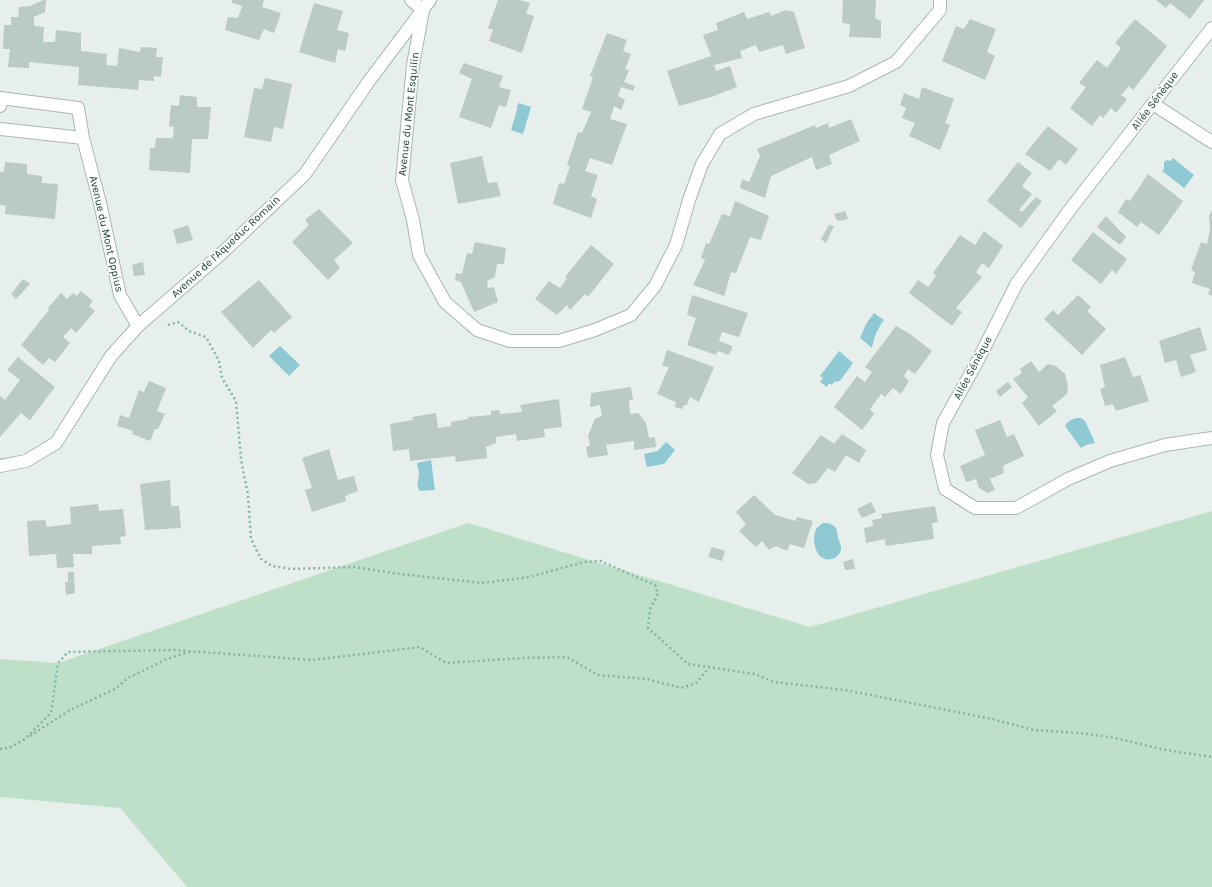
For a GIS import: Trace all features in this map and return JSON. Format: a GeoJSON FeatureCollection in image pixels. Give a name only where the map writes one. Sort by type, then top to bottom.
{"type":"FeatureCollection","features":[{"type":"Feature","properties":{"kind":"street"},"geometry":{"type":"LineString","coordinates":[[411,0],[427,5]]}},
{"type":"Feature","properties":{"kind":"street","name":"Avenue du Mont Esquilin"},"geometry":{"type":"LineString","coordinates":[[427,5],[413,65],[402,180],[413,220],[419,255],[445,302],[477,330],[510,341],[559,341],[595,330],[631,315],[655,286],[676,245],[689,200],[702,164],[720,134],[754,114],[849,86],[896,62],[940,10],[940,0]]}},
{"type":"Feature","properties":{"kind":"street","name":"Avenue de l'Aqueduc Romain"},"geometry":{"type":"LineString","coordinates":[[0,466],[26,461],[56,443],[111,356],[138,326],[221,254],[305,174],[369,81],[427,5]]}},
{"type":"Feature","properties":{"kind":"street","name":"Allée Sénèque"},"geometry":{"type":"LineString","coordinates":[[1212,28],[1071,208],[1017,283],[977,362],[943,423],[937,455],[945,489],[975,508],[1016,508],[1068,479],[1110,461],[1165,446],[1212,438]]}},
{"type":"Feature","properties":{"kind":"street","name":"Avenue du Mont Oppius"},"geometry":{"type":"LineString","coordinates":[[0,106],[0,98],[78,108],[83,138],[100,203],[120,295],[138,326]]}},
{"type":"Feature","properties":{"kind":"street"},"geometry":{"type":"LineString","coordinates":[[1153,104],[1212,142]]}},
{"type":"Feature","properties":{"kind":"street"},"geometry":{"type":"LineString","coordinates":[[0,128],[83,138]]}},
{"type":"Feature","properties":{"kind":"path"},"geometry":{"type":"LineString","coordinates":[[151,315],[162,327],[178,322],[189,331],[206,337],[219,362],[222,378],[236,401],[241,459],[248,495],[250,540],[261,559],[272,566],[291,569],[355,566],[392,573],[482,583],[529,577],[584,562],[601,561],[655,585],[658,594],[650,609],[648,628],[688,664],[755,674],[774,682],[827,687],[992,719],[1034,730],[1080,733],[1110,737],[1166,750],[1212,757]]}},
{"type":"Feature","properties":{"kind":"path"},"geometry":{"type":"LineString","coordinates":[[25,739],[51,713],[58,664],[68,652],[174,650],[312,660],[420,647],[446,663],[567,657],[598,674],[647,679],[681,688],[696,683],[709,667]]}},
{"type":"Feature","properties":{"kind":"path"},"geometry":{"type":"LineString","coordinates":[[0,749],[9,748],[70,710],[115,689],[128,678],[167,659],[191,651]]}},
{"type":"Feature","properties":{"kind":"green space"},"geometry":{"type":"Polygon","coordinates":[[[1212,511],[1212,887],[187,887],[120,808],[0,797],[0,659],[58,663],[468,523],[810,627],[1212,511]]]}},
{"type":"Feature","properties":{"kind":"water"},"geometry":{"type":"Polygon","coordinates":[[[519,103],[531,107],[523,134],[511,130],[519,103]]]}},
{"type":"Feature","properties":{"kind":"water"},"geometry":{"type":"Polygon","coordinates":[[[1173,158],[1194,175],[1184,188],[1162,171],[1164,169],[1164,162],[1167,160],[1170,161],[1173,158]]]}},
{"type":"Feature","properties":{"kind":"water"},"geometry":{"type":"Polygon","coordinates":[[[874,313],[884,320],[876,333],[872,348],[860,338],[866,324],[874,313]]]}},
{"type":"Feature","properties":{"kind":"water"},"geometry":{"type":"Polygon","coordinates":[[[280,346],[300,365],[289,376],[269,356],[280,346]]]}},
{"type":"Feature","properties":{"kind":"water"},"geometry":{"type":"Polygon","coordinates":[[[839,351],[853,363],[840,381],[834,382],[832,385],[829,383],[827,387],[820,382],[823,378],[820,376],[839,351]]]}},
{"type":"Feature","properties":{"kind":"water"},"geometry":{"type":"Polygon","coordinates":[[[1076,418],[1081,418],[1085,421],[1095,443],[1081,448],[1065,426],[1069,421],[1076,418]]]}},
{"type":"Feature","properties":{"kind":"water"},"geometry":{"type":"Polygon","coordinates":[[[666,442],[675,450],[664,464],[647,467],[644,454],[658,451],[666,442]]]}},
{"type":"Feature","properties":{"kind":"water"},"geometry":{"type":"Polygon","coordinates":[[[431,460],[435,490],[420,491],[417,484],[419,474],[417,463],[431,460]]]}},
{"type":"Feature","properties":{"kind":"water"},"geometry":{"type":"Polygon","coordinates":[[[823,523],[831,524],[836,528],[841,545],[840,553],[832,559],[822,558],[816,550],[814,539],[816,529],[823,523]]]}},
{"type":"Feature","properties":{"kind":"building"},"geometry":{"type":"Polygon","coordinates":[[[46,0],[45,12],[34,17],[34,26],[44,27],[43,42],[55,42],[56,30],[81,33],[81,51],[107,54],[106,65],[117,66],[119,48],[140,52],[141,47],[157,48],[156,57],[163,57],[161,77],[154,76],[154,81],[139,80],[138,90],[78,85],[79,67],[29,62],[29,68],[8,67],[10,49],[3,49],[4,25],[11,25],[11,17],[18,17],[19,7],[30,6],[46,0]]]}},
{"type":"Feature","properties":{"kind":"building"},"geometry":{"type":"Polygon","coordinates":[[[232,0],[264,0],[262,7],[281,13],[274,33],[264,29],[259,40],[225,30],[228,17],[238,18],[242,6],[232,3],[232,0]]]}},
{"type":"Feature","properties":{"kind":"building"},"geometry":{"type":"Polygon","coordinates":[[[498,0],[520,0],[530,3],[526,14],[534,16],[522,53],[489,41],[493,30],[488,28],[498,0]]]}},
{"type":"Feature","properties":{"kind":"building"},"geometry":{"type":"Polygon","coordinates":[[[843,0],[876,0],[875,18],[881,21],[881,38],[849,37],[850,24],[842,23],[843,0]]]}},
{"type":"Feature","properties":{"kind":"building"},"geometry":{"type":"Polygon","coordinates":[[[1156,0],[1204,0],[1190,19],[1170,3],[1166,8],[1156,0]]]}},
{"type":"Feature","properties":{"kind":"building"},"geometry":{"type":"Polygon","coordinates":[[[314,3],[343,11],[337,30],[349,33],[345,51],[338,49],[335,63],[299,52],[314,3]]]}},
{"type":"Feature","properties":{"kind":"building"},"geometry":{"type":"Polygon","coordinates":[[[786,10],[794,12],[805,48],[786,54],[783,45],[759,52],[756,45],[740,51],[742,58],[714,65],[716,71],[730,66],[737,87],[711,97],[679,106],[667,71],[711,56],[703,35],[718,30],[716,23],[744,12],[747,19],[769,12],[771,16],[786,10]]]}},
{"type":"Feature","properties":{"kind":"building"},"geometry":{"type":"Polygon","coordinates":[[[970,19],[996,29],[987,52],[995,56],[985,80],[942,61],[956,26],[964,29],[970,19]]]}},
{"type":"Feature","properties":{"kind":"building"},"geometry":{"type":"Polygon","coordinates":[[[1135,19],[1167,46],[1133,90],[1129,86],[1121,95],[1127,99],[1116,113],[1111,108],[1103,118],[1100,115],[1092,126],[1070,108],[1086,87],[1079,83],[1097,60],[1107,68],[1121,48],[1115,43],[1135,19]]]}},
{"type":"Feature","properties":{"kind":"building"},"geometry":{"type":"Polygon","coordinates":[[[607,33],[627,40],[623,51],[631,54],[625,69],[629,70],[624,82],[635,86],[633,91],[621,87],[618,96],[625,100],[621,110],[614,106],[610,119],[627,124],[612,165],[590,158],[585,171],[598,175],[591,196],[597,199],[591,218],[553,204],[559,183],[564,184],[570,166],[567,165],[578,132],[582,133],[591,112],[582,109],[593,77],[590,76],[607,33]]]}},
{"type":"Feature","properties":{"kind":"building"},"geometry":{"type":"Polygon","coordinates":[[[464,63],[503,76],[499,87],[511,90],[506,107],[499,105],[491,128],[459,117],[472,79],[459,73],[464,63]]]}},
{"type":"Feature","properties":{"kind":"building"},"geometry":{"type":"Polygon","coordinates":[[[265,78],[292,84],[283,129],[274,127],[271,142],[244,137],[254,88],[262,89],[265,78]]]}},
{"type":"Feature","properties":{"kind":"building"},"geometry":{"type":"Polygon","coordinates":[[[922,87],[954,99],[945,123],[950,125],[940,150],[909,136],[915,123],[902,118],[906,108],[900,105],[904,93],[919,99],[922,87]]]}},
{"type":"Feature","properties":{"kind":"building"},"geometry":{"type":"Polygon","coordinates":[[[180,95],[197,97],[197,107],[211,107],[208,139],[192,139],[190,173],[149,170],[150,148],[155,148],[156,138],[173,138],[174,127],[169,126],[171,105],[179,106],[180,95]]]}},
{"type":"Feature","properties":{"kind":"building"},"geometry":{"type":"Polygon","coordinates":[[[851,119],[860,141],[829,155],[832,164],[816,170],[812,157],[771,176],[765,198],[740,188],[742,179],[749,182],[760,156],[757,149],[815,125],[816,128],[828,123],[829,128],[851,119]]]}},
{"type":"Feature","properties":{"kind":"building"},"geometry":{"type":"Polygon","coordinates":[[[1048,126],[1078,149],[1066,165],[1059,159],[1050,171],[1025,154],[1048,126]]]}},
{"type":"Feature","properties":{"kind":"building"},"geometry":{"type":"Polygon","coordinates":[[[482,156],[488,183],[497,182],[501,196],[458,204],[450,163],[482,156]]]}},
{"type":"Feature","properties":{"kind":"building"},"geometry":{"type":"Polygon","coordinates":[[[5,162],[27,164],[27,174],[42,176],[42,183],[58,184],[55,219],[5,214],[6,206],[0,205],[0,172],[4,172],[5,162]]]}},
{"type":"Feature","properties":{"kind":"building"},"geometry":{"type":"Polygon","coordinates":[[[1018,162],[1032,173],[1022,186],[1032,194],[1019,210],[1022,212],[1036,197],[1042,201],[1021,228],[987,201],[1018,162]]]}},
{"type":"Feature","properties":{"kind":"building"},"geometry":{"type":"Polygon","coordinates":[[[1148,174],[1183,201],[1159,235],[1141,222],[1137,227],[1118,212],[1126,199],[1130,201],[1148,174]]]}},
{"type":"Feature","properties":{"kind":"building"},"geometry":{"type":"Polygon","coordinates":[[[735,201],[769,216],[761,240],[750,237],[736,273],[731,272],[724,296],[693,285],[705,260],[701,258],[706,243],[709,244],[722,214],[730,216],[735,201]]]}},
{"type":"Feature","properties":{"kind":"building"},"geometry":{"type":"Polygon","coordinates":[[[319,209],[353,243],[334,260],[340,268],[328,280],[292,242],[309,225],[305,220],[319,209]]]}},
{"type":"Feature","properties":{"kind":"building"},"geometry":{"type":"Polygon","coordinates":[[[1212,210],[1212,296],[1208,294],[1210,289],[1192,283],[1195,272],[1191,270],[1201,242],[1207,244],[1210,229],[1209,216],[1212,210]]]}},
{"type":"Feature","properties":{"kind":"building"},"geometry":{"type":"Polygon","coordinates":[[[845,211],[848,219],[837,221],[834,214],[845,211]]]}},
{"type":"Feature","properties":{"kind":"building"},"geometry":{"type":"Polygon","coordinates":[[[1106,216],[1126,237],[1120,245],[1097,227],[1106,216]]]}},
{"type":"Feature","properties":{"kind":"building"},"geometry":{"type":"Polygon","coordinates":[[[188,225],[193,240],[177,244],[173,230],[188,225]]]}},
{"type":"Feature","properties":{"kind":"building"},"geometry":{"type":"Polygon","coordinates":[[[829,225],[834,226],[826,243],[821,239],[829,225]]]}},
{"type":"Feature","properties":{"kind":"building"},"geometry":{"type":"Polygon","coordinates":[[[984,231],[1003,246],[989,268],[982,263],[976,272],[982,277],[956,308],[962,312],[952,326],[909,293],[918,280],[928,287],[936,276],[933,273],[960,235],[975,245],[984,231]]]}},
{"type":"Feature","properties":{"kind":"building"},"geometry":{"type":"Polygon","coordinates":[[[1093,232],[1127,259],[1116,274],[1112,270],[1101,284],[1071,260],[1093,232]]]}},
{"type":"Feature","properties":{"kind":"building"},"geometry":{"type":"Polygon","coordinates":[[[475,242],[506,248],[504,264],[497,264],[495,277],[487,281],[488,288],[494,287],[498,302],[474,312],[461,282],[455,280],[456,273],[462,274],[467,253],[472,254],[475,242]]]}},
{"type":"Feature","properties":{"kind":"building"},"geometry":{"type":"Polygon","coordinates":[[[591,245],[614,264],[588,297],[585,294],[570,310],[567,305],[557,315],[535,299],[549,281],[560,288],[567,279],[565,277],[591,245]]]}},
{"type":"Feature","properties":{"kind":"building"},"geometry":{"type":"Polygon","coordinates":[[[143,262],[145,275],[134,276],[132,265],[143,262]]]}},
{"type":"Feature","properties":{"kind":"building"},"geometry":{"type":"Polygon","coordinates":[[[23,279],[30,284],[16,299],[11,294],[23,279]]]}},
{"type":"Feature","properties":{"kind":"building"},"geometry":{"type":"Polygon","coordinates":[[[259,280],[292,317],[274,333],[271,330],[253,348],[221,312],[259,280]]]}},
{"type":"Feature","properties":{"kind":"building"},"geometry":{"type":"Polygon","coordinates":[[[81,291],[93,301],[89,306],[95,311],[76,333],[71,328],[63,337],[70,343],[55,362],[49,358],[43,365],[21,345],[61,293],[67,299],[73,293],[77,296],[81,291]]]}},
{"type":"Feature","properties":{"kind":"building"},"geometry":{"type":"Polygon","coordinates":[[[692,295],[748,313],[739,337],[722,332],[719,341],[732,346],[732,349],[728,355],[718,351],[716,355],[687,345],[696,318],[687,315],[692,295]]]}},
{"type":"Feature","properties":{"kind":"building"},"geometry":{"type":"Polygon","coordinates":[[[1078,295],[1091,307],[1087,311],[1106,329],[1082,355],[1044,319],[1053,310],[1058,315],[1078,295]]]}},
{"type":"Feature","properties":{"kind":"building"},"geometry":{"type":"Polygon","coordinates":[[[896,326],[910,334],[932,351],[915,374],[908,369],[904,376],[909,381],[901,394],[893,388],[885,397],[881,394],[870,409],[874,414],[862,430],[834,407],[857,376],[865,382],[872,372],[865,367],[896,326]]]}},
{"type":"Feature","properties":{"kind":"building"},"geometry":{"type":"Polygon","coordinates":[[[1200,327],[1207,350],[1190,355],[1196,372],[1181,377],[1176,360],[1165,363],[1159,341],[1200,327]]]}},
{"type":"Feature","properties":{"kind":"building"},"geometry":{"type":"Polygon","coordinates":[[[667,350],[714,367],[699,402],[690,397],[687,405],[684,405],[682,409],[675,407],[676,402],[657,394],[669,367],[662,366],[667,350]]]}},
{"type":"Feature","properties":{"kind":"building"},"geometry":{"type":"Polygon","coordinates":[[[18,357],[55,387],[30,420],[21,413],[0,437],[0,396],[5,400],[20,380],[7,370],[18,357]]]}},
{"type":"Feature","properties":{"kind":"building"},"geometry":{"type":"Polygon","coordinates":[[[1125,357],[1133,377],[1140,375],[1149,401],[1116,411],[1113,404],[1105,406],[1100,389],[1105,387],[1100,365],[1125,357]]]}},
{"type":"Feature","properties":{"kind":"building"},"geometry":{"type":"Polygon","coordinates":[[[1031,361],[1039,372],[1048,364],[1056,366],[1065,374],[1068,386],[1067,394],[1052,406],[1057,411],[1039,426],[1022,403],[1028,397],[1013,379],[1022,373],[1020,369],[1031,361]]]}},
{"type":"Feature","properties":{"kind":"building"},"geometry":{"type":"Polygon","coordinates":[[[149,381],[166,388],[157,411],[165,414],[158,429],[155,429],[150,441],[132,434],[133,431],[117,426],[120,415],[129,418],[139,390],[144,392],[149,381]]]}},
{"type":"Feature","properties":{"kind":"building"},"geometry":{"type":"Polygon","coordinates":[[[1008,382],[1012,387],[1000,397],[996,391],[1008,382]]]}},
{"type":"Feature","properties":{"kind":"building"},"geometry":{"type":"Polygon","coordinates":[[[631,387],[633,400],[629,400],[630,414],[638,413],[646,423],[649,438],[655,437],[656,447],[634,450],[634,441],[606,445],[608,455],[588,458],[586,447],[590,446],[588,436],[595,419],[602,416],[600,405],[590,407],[591,393],[631,387]]]}},
{"type":"Feature","properties":{"kind":"building"},"geometry":{"type":"Polygon","coordinates":[[[559,399],[562,427],[544,429],[545,437],[517,441],[516,434],[496,437],[496,443],[486,447],[487,458],[456,462],[455,456],[410,461],[409,449],[393,451],[390,424],[413,420],[412,417],[436,413],[438,428],[451,426],[451,422],[468,419],[468,417],[491,415],[491,411],[499,410],[500,414],[522,412],[520,405],[559,399]]]}},
{"type":"Feature","properties":{"kind":"building"},"geometry":{"type":"Polygon","coordinates":[[[1000,420],[1007,437],[1014,434],[1024,456],[1003,466],[1004,473],[990,479],[995,490],[988,493],[979,488],[976,479],[967,482],[960,466],[985,455],[975,430],[1000,420]]]}},
{"type":"Feature","properties":{"kind":"building"},"geometry":{"type":"Polygon","coordinates":[[[842,434],[866,450],[859,463],[846,455],[835,472],[828,468],[816,483],[808,484],[792,473],[821,435],[834,444],[842,434]]]}},
{"type":"Feature","properties":{"kind":"building"},"geometry":{"type":"Polygon","coordinates":[[[329,449],[338,480],[354,476],[358,491],[345,496],[346,501],[312,512],[305,490],[312,488],[302,458],[329,449]]]}},
{"type":"Feature","properties":{"kind":"building"},"geometry":{"type":"Polygon","coordinates":[[[170,480],[171,506],[179,506],[181,528],[145,530],[140,484],[170,480]]]}},
{"type":"Feature","properties":{"kind":"building"},"geometry":{"type":"Polygon","coordinates":[[[754,495],[775,515],[796,521],[797,517],[813,521],[804,548],[790,544],[787,551],[776,546],[769,550],[762,541],[756,547],[739,531],[746,524],[736,512],[754,495]]]}},
{"type":"Feature","properties":{"kind":"building"},"geometry":{"type":"Polygon","coordinates":[[[871,502],[876,512],[862,518],[857,509],[871,502]]]}},
{"type":"Feature","properties":{"kind":"building"},"geometry":{"type":"Polygon","coordinates":[[[98,504],[99,511],[123,509],[126,536],[120,537],[121,544],[92,546],[92,554],[73,554],[74,567],[57,568],[56,554],[29,556],[27,521],[45,520],[47,527],[71,524],[70,507],[98,504]]]}},
{"type":"Feature","properties":{"kind":"building"},"geometry":{"type":"Polygon","coordinates":[[[935,506],[938,522],[932,523],[934,539],[886,546],[885,539],[866,543],[864,528],[873,526],[872,520],[882,518],[881,514],[935,506]]]}},
{"type":"Feature","properties":{"kind":"building"},"geometry":{"type":"Polygon","coordinates":[[[712,547],[725,551],[722,561],[708,557],[712,547]]]}},
{"type":"Feature","properties":{"kind":"building"},"geometry":{"type":"Polygon","coordinates":[[[853,559],[855,569],[845,570],[843,562],[853,559]]]}},
{"type":"Feature","properties":{"kind":"building"},"geometry":{"type":"Polygon","coordinates":[[[68,572],[74,572],[75,593],[66,595],[65,582],[68,582],[68,572]]]}}]}
